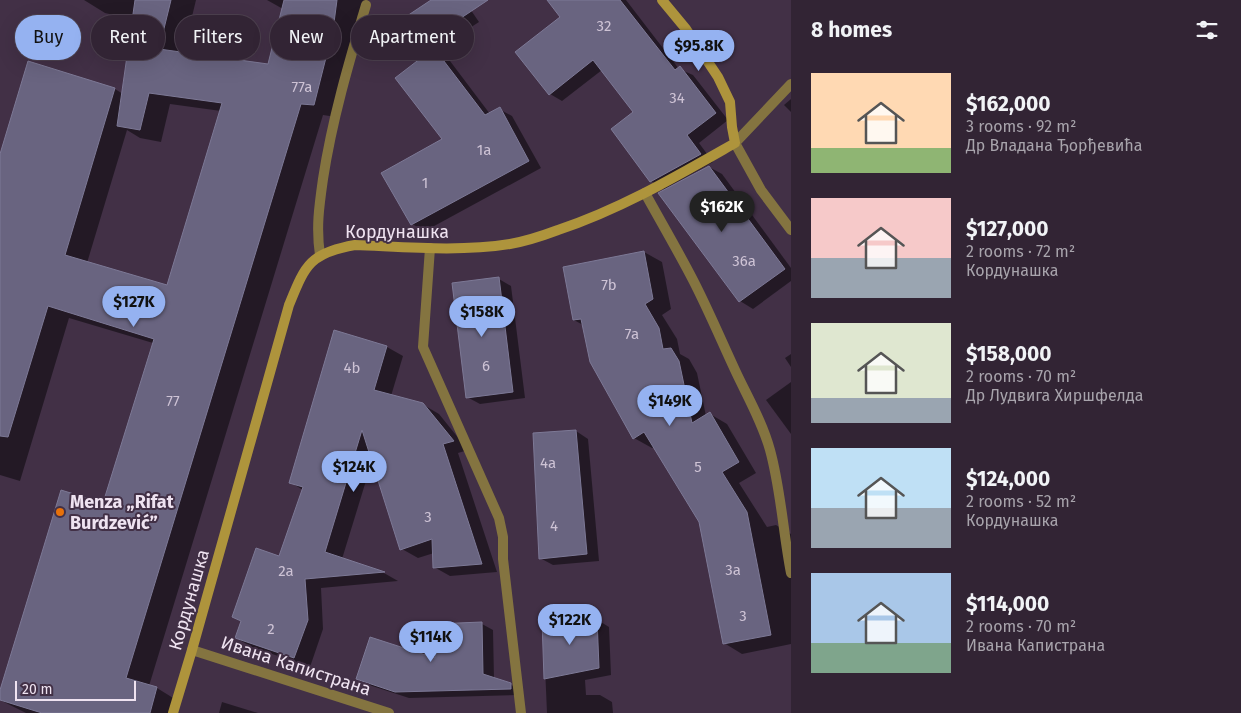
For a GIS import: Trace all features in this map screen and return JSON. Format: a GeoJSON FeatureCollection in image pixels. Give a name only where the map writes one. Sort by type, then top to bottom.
{"type":"FeatureCollection","features":[{"type":"Feature","properties":{"kind":"street"},"geometry":{"type":"LineString","coordinates":[[662,0],[686,29],[718,77],[730,102],[735,143],[761,190],[791,230]]}},
{"type":"Feature","properties":{"kind":"street"},"geometry":{"type":"LineString","coordinates":[[320,255],[317,222],[327,154],[346,70],[366,5]]}},
{"type":"Feature","properties":{"kind":"street","name":"Кордунашка"},"geometry":{"type":"LineString","coordinates":[[173,713],[288,305],[304,269],[320,255],[335,248],[354,244],[473,248],[512,244],[588,220],[645,194],[735,143],[791,84]]}},
{"type":"Feature","properties":{"kind":"street"},"geometry":{"type":"LineString","coordinates":[[645,194],[693,280],[739,379],[752,402],[764,433],[770,451],[780,501],[791,573]]}},
{"type":"Feature","properties":{"kind":"street"},"geometry":{"type":"LineString","coordinates":[[430,248],[423,347],[498,518],[503,537],[503,559],[521,713]]}},
{"type":"Feature","properties":{"kind":"street","name":"Ивана Капистрана"},"geometry":{"type":"LineString","coordinates":[[192,650],[389,713]]}},
{"type":"Feature","properties":{"kind":"building"},"geometry":{"type":"Polygon","coordinates":[[[135,0],[171,0],[165,24],[165,15],[133,15],[135,0]]]}},
{"type":"Feature","properties":{"kind":"building"},"geometry":{"type":"Polygon","coordinates":[[[284,0],[337,0],[335,15],[280,15],[284,0]]]}},
{"type":"Feature","properties":{"kind":"building"},"geometry":{"type":"Polygon","coordinates":[[[431,0],[488,0],[466,15],[408,15],[431,0]]]}},
{"type":"Feature","properties":{"kind":"building"},"geometry":{"type":"Polygon","coordinates":[[[547,0],[620,0],[675,70],[680,66],[716,113],[687,135],[701,154],[650,182],[611,129],[633,112],[593,60],[549,95],[515,52],[560,17],[547,0]]]}},
{"type":"Feature","properties":{"kind":"building"},"geometry":{"type":"Polygon","coordinates":[[[165,50],[175,51],[175,60],[239,60],[268,64],[270,56],[270,60],[325,60],[314,105],[301,104],[126,678],[157,687],[150,713],[42,713],[0,700],[0,690],[61,490],[103,503],[154,339],[48,306],[8,437],[0,436],[0,154],[28,61],[115,88],[65,255],[167,285],[222,103],[149,93],[140,130],[117,126],[126,60],[165,60],[165,50]]]}},
{"type":"Feature","properties":{"kind":"building"},"geometry":{"type":"Polygon","coordinates":[[[418,60],[443,60],[485,115],[500,107],[529,161],[411,225],[381,173],[442,139],[395,78],[418,60]]]}},
{"type":"Feature","properties":{"kind":"building"},"geometry":{"type":"Polygon","coordinates":[[[709,166],[785,269],[739,302],[658,193],[709,166]]]}},
{"type":"Feature","properties":{"kind":"building"},"geometry":{"type":"Polygon","coordinates":[[[644,251],[653,299],[645,304],[659,328],[663,349],[671,348],[679,361],[692,423],[710,412],[739,462],[722,472],[747,512],[771,635],[723,644],[699,522],[644,432],[633,439],[590,362],[581,319],[573,320],[563,267],[644,251]]]}},
{"type":"Feature","properties":{"kind":"building"},"geometry":{"type":"Polygon","coordinates":[[[499,277],[513,392],[466,398],[452,283],[499,277]]]}},
{"type":"Feature","properties":{"kind":"building"},"geometry":{"type":"Polygon","coordinates":[[[334,330],[387,346],[374,390],[423,403],[454,441],[443,444],[482,564],[433,568],[432,539],[400,550],[362,430],[325,552],[385,572],[305,579],[308,620],[294,658],[235,638],[241,621],[232,617],[256,548],[279,556],[303,487],[289,483],[334,330]]]}},
{"type":"Feature","properties":{"kind":"building"},"geometry":{"type":"Polygon","coordinates":[[[576,430],[587,554],[539,559],[533,433],[576,430]]]}},
{"type":"Feature","properties":{"kind":"building"},"geometry":{"type":"Polygon","coordinates":[[[597,618],[599,668],[544,679],[542,620],[597,618]]]}},
{"type":"Feature","properties":{"kind":"building"},"geometry":{"type":"Polygon","coordinates":[[[482,622],[483,674],[511,683],[511,689],[395,692],[356,679],[370,637],[435,658],[434,624],[482,622]]]}},
{"type":"Feature","properties":{"kind":"place","name":"Menza „Rifat Burdzević”"},"geometry":{"type":"Point","coordinates":[60,512]}}]}
